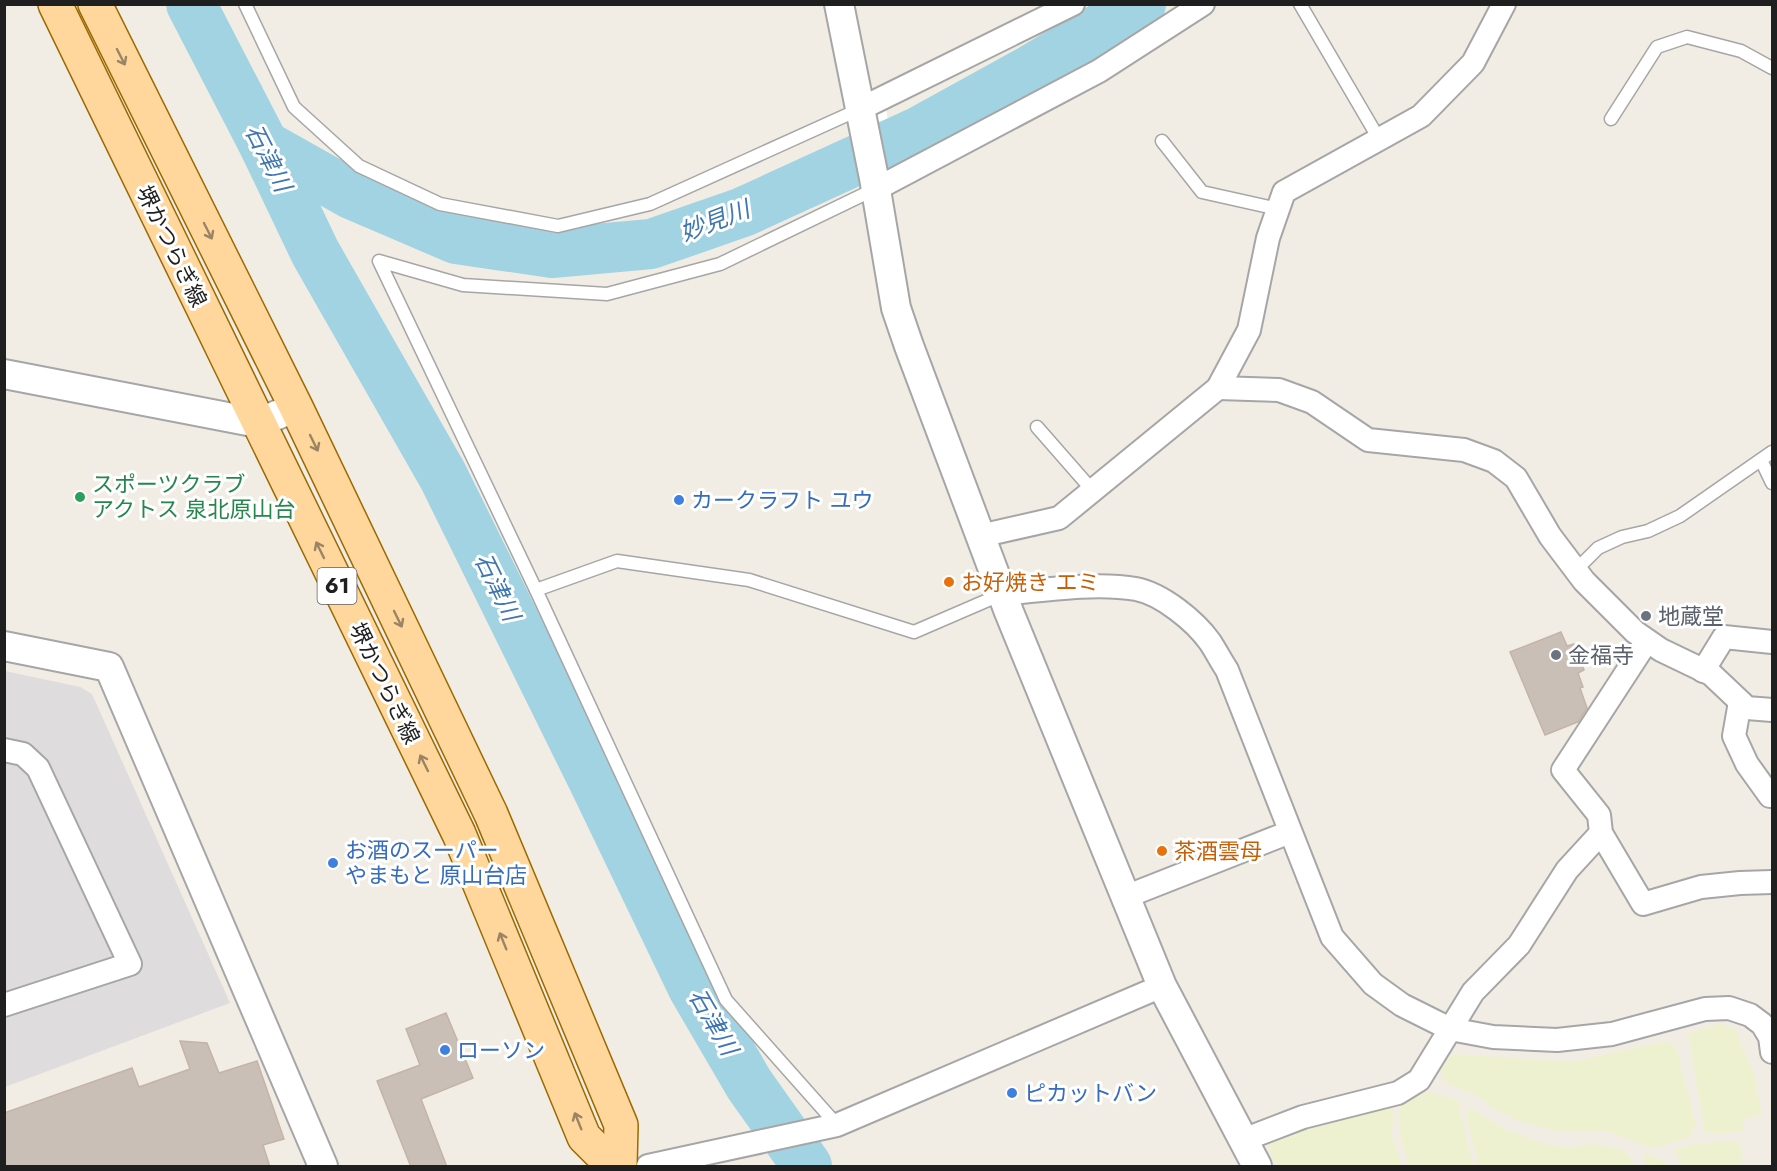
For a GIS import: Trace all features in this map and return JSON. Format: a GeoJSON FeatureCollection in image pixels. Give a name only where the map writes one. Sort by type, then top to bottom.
{"type":"FeatureCollection","features":[{"type":"Feature","properties":{"kind":"main road","name":"堺かつらぎ線"},"geometry":{"type":"LineString","coordinates":[[55,4],[459,834],[584,1137],[614,1167]]}},
{"type":"Feature","properties":{"kind":"main road","name":"堺かつらぎ線"},"geometry":{"type":"LineString","coordinates":[[95,4],[296,407],[491,814],[621,1125],[620,1167]]}},
{"type":"Feature","properties":{"kind":"street"},"geometry":{"type":"LineString","coordinates":[[839,4],[875,183],[896,308],[909,346],[1002,594],[1162,986],[1257,1167]]}},
{"type":"Feature","properties":{"kind":"street"},"geometry":{"type":"LineString","coordinates":[[861,112],[1073,4]]}},
{"type":"Feature","properties":{"kind":"street"},"geometry":{"type":"LineString","coordinates":[[875,183],[1099,71],[1203,4]]}},
{"type":"Feature","properties":{"kind":"street"},"geometry":{"type":"LineString","coordinates":[[980,536],[1059,518],[1218,388],[1249,330],[1268,238],[1284,192],[1421,116],[1473,63],[1504,4]]}},
{"type":"Feature","properties":{"kind":"street"},"geometry":{"type":"LineString","coordinates":[[4,374],[258,423],[296,407]]}},
{"type":"Feature","properties":{"kind":"street"},"geometry":{"type":"LineString","coordinates":[[1218,388],[1279,390],[1312,402],[1368,440],[1464,450],[1494,461],[1516,478],[1550,536],[1584,581],[1635,632],[1661,650],[1711,674],[1747,708],[1773,710]]}},
{"type":"Feature","properties":{"kind":"street"},"geometry":{"type":"LineString","coordinates":[[1002,594],[1064,588],[1116,587],[1138,590],[1166,602],[1195,624],[1210,642],[1227,670],[1332,937],[1373,984],[1395,999],[1450,1029],[1493,1037],[1557,1040],[1612,1034],[1705,1009],[1728,1008],[1750,1015],[1762,1024],[1770,1037],[1773,1052]]}},
{"type":"Feature","properties":{"kind":"street"},"geometry":{"type":"LineString","coordinates":[[1703,671],[1724,637],[1773,642]]}},
{"type":"Feature","properties":{"kind":"street"},"geometry":{"type":"LineString","coordinates":[[1647,640],[1563,770],[1599,815],[1601,833],[1643,904],[1701,887],[1773,882]]}},
{"type":"Feature","properties":{"kind":"street"},"geometry":{"type":"LineString","coordinates":[[4,646],[109,667],[323,1167]]}},
{"type":"Feature","properties":{"kind":"street"},"geometry":{"type":"LineString","coordinates":[[1740,702],[1734,736],[1747,764],[1770,796],[1773,796]]}},
{"type":"Feature","properties":{"kind":"street"},"geometry":{"type":"LineString","coordinates":[[4,750],[23,754],[38,768],[130,964],[7,998]]}},
{"type":"Feature","properties":{"kind":"street"},"geometry":{"type":"LineString","coordinates":[[1125,897],[1290,832]]}},
{"type":"Feature","properties":{"kind":"street"},"geometry":{"type":"LineString","coordinates":[[1243,1140],[1303,1117],[1398,1094],[1419,1080],[1473,992],[1519,945],[1567,870],[1601,833]]}},
{"type":"Feature","properties":{"kind":"street"},"geometry":{"type":"LineString","coordinates":[[648,1167],[826,1127],[1162,986]]}},
{"type":"Feature","properties":{"kind":"lane"},"geometry":{"type":"LineString","coordinates":[[245,4],[294,107],[359,166],[440,204],[558,226],[650,204],[861,112]]}},
{"type":"Feature","properties":{"kind":"lane"},"geometry":{"type":"LineString","coordinates":[[1300,4],[1379,139]]}},
{"type":"Feature","properties":{"kind":"lane"},"geometry":{"type":"LineString","coordinates":[[1611,119],[1657,47],[1687,37],[1741,51],[1773,68]]}},
{"type":"Feature","properties":{"kind":"lane"},"geometry":{"type":"LineString","coordinates":[[1162,141],[1202,192],[1278,209]]}},
{"type":"Feature","properties":{"kind":"lane"},"geometry":{"type":"LineString","coordinates":[[826,1127],[726,1000],[536,590],[379,261],[463,285],[607,294],[720,264],[875,183]]}},
{"type":"Feature","properties":{"kind":"lane"},"geometry":{"type":"LineString","coordinates":[[1037,427],[1093,491]]}},
{"type":"Feature","properties":{"kind":"lane"},"geometry":{"type":"LineString","coordinates":[[1576,570],[1598,548],[1622,537],[1648,531],[1680,516],[1773,452]]}},
{"type":"Feature","properties":{"kind":"lane"},"geometry":{"type":"LineString","coordinates":[[1761,460],[1773,483]]}},
{"type":"Feature","properties":{"kind":"lane"},"geometry":{"type":"LineString","coordinates":[[536,590],[617,561],[749,580],[914,632],[1002,594]]}},
{"type":"Feature","properties":{"kind":"shaded area"},"geometry":{"type":"Polygon","coordinates":[[[5,671],[80,687],[92,694],[230,1003],[5,1087],[5,671]]]}},
{"type":"Feature","properties":{"kind":"green space"},"geometry":{"type":"Polygon","coordinates":[[[1720,1023],[1735,1029],[1755,1076],[1762,1116],[1748,1117],[1743,1121],[1743,1132],[1705,1134],[1688,1034],[1720,1023]]]}},
{"type":"Feature","properties":{"kind":"green space"},"geometry":{"type":"Polygon","coordinates":[[[1668,1041],[1676,1046],[1696,1125],[1688,1138],[1652,1148],[1606,1132],[1560,1132],[1525,1123],[1495,1110],[1477,1096],[1446,1083],[1441,1078],[1441,1064],[1453,1054],[1571,1062],[1668,1041]]]}},
{"type":"Feature","properties":{"kind":"green space"},"geometry":{"type":"Polygon","coordinates":[[[1429,1092],[1458,1100],[1473,1166],[1409,1166],[1399,1132],[1400,1103],[1429,1092]]]}},
{"type":"Feature","properties":{"kind":"green space"},"geometry":{"type":"Polygon","coordinates":[[[1394,1103],[1392,1135],[1402,1166],[1279,1166],[1272,1157],[1268,1141],[1309,1121],[1394,1103]]]}},
{"type":"Feature","properties":{"kind":"green space"},"geometry":{"type":"Polygon","coordinates":[[[1468,1107],[1508,1131],[1552,1146],[1571,1147],[1594,1144],[1620,1149],[1631,1157],[1634,1166],[1478,1166],[1467,1120],[1468,1107]]]}},
{"type":"Feature","properties":{"kind":"green space"},"geometry":{"type":"Polygon","coordinates":[[[1739,1141],[1743,1154],[1741,1166],[1683,1166],[1674,1149],[1699,1143],[1739,1141]]]}},
{"type":"Feature","properties":{"kind":"green space"},"geometry":{"type":"Polygon","coordinates":[[[1643,1154],[1656,1157],[1670,1166],[1646,1166],[1643,1154]]]}},
{"type":"Feature","properties":{"kind":"pier"},"geometry":{"type":"Polygon","coordinates":[[[885,104],[896,166],[859,186],[847,122],[885,104]]]}},
{"type":"Feature","properties":{"kind":"building"},"geometry":{"type":"Polygon","coordinates":[[[1561,632],[1567,646],[1574,644],[1584,670],[1578,673],[1587,708],[1578,722],[1545,735],[1510,652],[1561,632]]]}},
{"type":"Feature","properties":{"kind":"building"},"geometry":{"type":"Polygon","coordinates":[[[446,1013],[473,1078],[421,1099],[447,1167],[411,1167],[377,1081],[420,1065],[406,1029],[446,1013]]]}},
{"type":"Feature","properties":{"kind":"building"},"geometry":{"type":"Polygon","coordinates":[[[180,1041],[207,1043],[219,1073],[257,1061],[284,1139],[263,1145],[270,1167],[4,1167],[4,1113],[132,1068],[139,1087],[190,1069],[180,1041]]]}},
{"type":"Feature","properties":{"kind":"waterway","name":"石津川"},"geometry":{"type":"LineString","coordinates":[[191,4],[264,145],[315,252],[443,476],[693,988],[749,1084],[807,1166]]}},
{"type":"Feature","properties":{"kind":"waterway","name":"妙見川"},"geometry":{"type":"LineString","coordinates":[[264,145],[351,194],[456,239],[552,253],[651,244],[743,212],[920,131],[1027,72],[1141,4]]}},
{"type":"Feature","properties":{"kind":"place","name":"スポーツクラブ アクトス 泉北原山台"},"geometry":{"type":"Point","coordinates":[80,497]}},
{"type":"Feature","properties":{"kind":"place","name":"カークラフト ユウ"},"geometry":{"type":"Point","coordinates":[679,500]}},
{"type":"Feature","properties":{"kind":"place","name":"お好焼き エミ"},"geometry":{"type":"Point","coordinates":[949,582]}},
{"type":"Feature","properties":{"kind":"place","name":"地蔵堂"},"geometry":{"type":"Point","coordinates":[1646,616]}},
{"type":"Feature","properties":{"kind":"place","name":"金福寺"},"geometry":{"type":"Point","coordinates":[1556,655]}},
{"type":"Feature","properties":{"kind":"place","name":"茶酒雲母"},"geometry":{"type":"Point","coordinates":[1162,851]}},
{"type":"Feature","properties":{"kind":"place","name":"お酒のスーパー やまもと 原山台店"},"geometry":{"type":"Point","coordinates":[333,863]}},
{"type":"Feature","properties":{"kind":"place","name":"ローソン"},"geometry":{"type":"Point","coordinates":[445,1050]}},
{"type":"Feature","properties":{"kind":"place","name":"ピカットバン"},"geometry":{"type":"Point","coordinates":[1012,1093]}}]}
